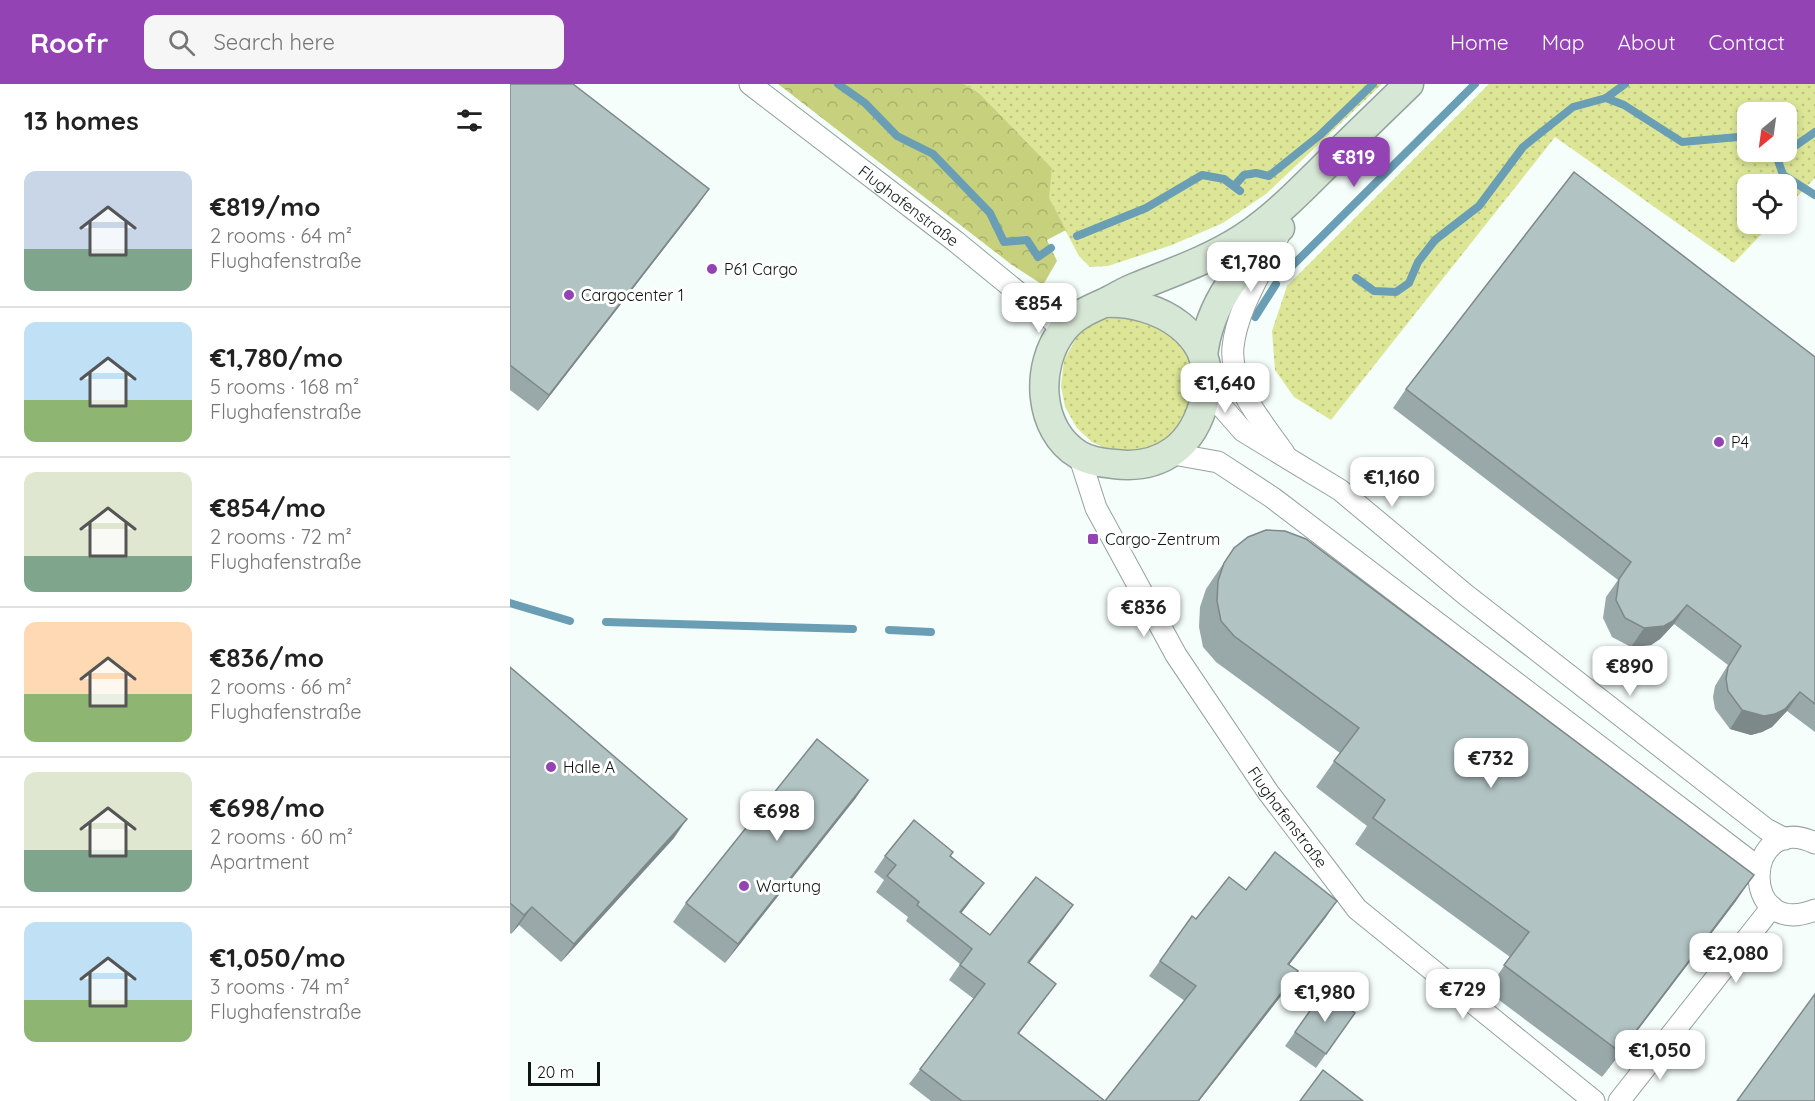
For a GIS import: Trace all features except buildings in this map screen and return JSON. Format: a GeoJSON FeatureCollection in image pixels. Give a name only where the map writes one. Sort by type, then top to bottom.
{"type":"FeatureCollection","features":[{"type":"Feature","properties":{"kind":"main road","name":"Flughafenstraße"},"geometry":{"type":"LineString","coordinates":[[1079,455],[1065,443],[1053,424],[1044,392],[1046,365],[1063,329],[1081,313],[1134,288],[1201,262],[1244,238],[1288,201],[1409,84]]}},
{"type":"Feature","properties":{"kind":"main road","name":"Flughafenstraße"},"geometry":{"type":"LineString","coordinates":[[1173,454],[1197,420],[1207,390],[1203,356],[1208,329],[1221,294],[1245,264],[1283,225],[1428,84]]}},
{"type":"Feature","properties":{"kind":"main road","name":"Flughafenstraße"},"geometry":{"type":"LineString","coordinates":[[1104,303],[1131,302],[1166,315],[1185,329],[1203,356]]}},
{"type":"Feature","properties":{"kind":"main road"},"geometry":{"type":"LineString","coordinates":[[1079,455],[1105,463],[1129,466],[1144,464],[1173,454]]}},
{"type":"Feature","properties":{"kind":"street","name":"Flughafenstraße"},"geometry":{"type":"LineString","coordinates":[[750,84],[955,241],[1063,329]]}},
{"type":"Feature","properties":{"kind":"street","name":"Flughafenstraße"},"geometry":{"type":"LineString","coordinates":[[1283,225],[1239,321],[1233,349],[1241,385],[1257,414],[1289,461]]}},
{"type":"Feature","properties":{"kind":"street","name":"Flughafenstraße"},"geometry":{"type":"LineString","coordinates":[[1207,390],[1243,431],[1340,490],[1466,595],[1766,829],[1785,839],[1805,838],[1815,843]]}},
{"type":"Feature","properties":{"kind":"street"},"geometry":{"type":"LineString","coordinates":[[1173,454],[1218,462],[1274,498],[1746,858],[1757,871],[1760,891],[1773,907],[1793,915],[1815,910]]}},
{"type":"Feature","properties":{"kind":"street","name":"Flughafenstraße"},"geometry":{"type":"LineString","coordinates":[[1079,455],[1096,508],[1176,655],[1268,792],[1357,909],[1594,1101]]}},
{"type":"Feature","properties":{"kind":"street"},"geometry":{"type":"LineString","coordinates":[[1757,871],[1766,851],[1785,839]]}},
{"type":"Feature","properties":{"kind":"street"},"geometry":{"type":"LineString","coordinates":[[1619,1101],[1773,907]]}},
{"type":"Feature","properties":{"kind":"green space"},"geometry":{"type":"Polygon","coordinates":[[[778,84],[964,84],[979,93],[1052,168],[1049,198],[1066,230],[1047,240],[1057,261],[1043,285],[1012,265],[778,84]]]}},
{"type":"Feature","properties":{"kind":"green space"},"geometry":{"type":"Polygon","coordinates":[[[964,84],[1382,84],[1266,194],[1223,223],[1172,245],[1108,266],[1090,267],[1079,256],[1048,198],[1052,168],[979,93],[964,84]]]}},
{"type":"Feature","properties":{"kind":"green space"},"geometry":{"type":"Polygon","coordinates":[[[1489,84],[1815,84],[1815,178],[1797,197],[1797,174],[1737,174],[1737,234],[1762,234],[1734,263],[1555,137],[1331,420],[1294,397],[1275,370],[1272,331],[1287,286],[1489,84]]]}},
{"type":"Feature","properties":{"kind":"green space"},"geometry":{"type":"Polygon","coordinates":[[[1122,312],[1173,324],[1203,371],[1191,424],[1157,450],[1114,452],[1092,442],[1077,428],[1065,407],[1061,386],[1064,360],[1078,335],[1099,319],[1122,312]]]}},
{"type":"Feature","properties":{"kind":"waterway"},"geometry":{"type":"LineString","coordinates":[[838,84],[865,103],[897,136],[933,154],[990,213],[1004,242],[1027,240],[1038,257],[1051,248]]}},
{"type":"Feature","properties":{"kind":"waterway"},"geometry":{"type":"LineString","coordinates":[[1234,186],[1244,175],[1256,173],[1269,176],[1320,135],[1373,84]]}},
{"type":"Feature","properties":{"kind":"waterway"},"geometry":{"type":"LineString","coordinates":[[1283,275],[1475,84]]}},
{"type":"Feature","properties":{"kind":"waterway"},"geometry":{"type":"LineString","coordinates":[[1606,98],[1625,84]]}},
{"type":"Feature","properties":{"kind":"waterway"},"geometry":{"type":"LineString","coordinates":[[1356,278],[1374,291],[1396,292],[1409,283],[1418,262],[1435,240],[1479,206],[1523,147],[1573,107],[1606,98],[1624,105],[1682,142],[1737,137]]}},
{"type":"Feature","properties":{"kind":"waterway"},"geometry":{"type":"LineString","coordinates":[[1797,145],[1815,132]]}},
{"type":"Feature","properties":{"kind":"waterway"},"geometry":{"type":"LineString","coordinates":[[1778,162],[1783,175],[1815,195]]}},
{"type":"Feature","properties":{"kind":"waterway"},"geometry":{"type":"LineString","coordinates":[[1077,236],[1146,208],[1202,175],[1224,179],[1240,191]]}},
{"type":"Feature","properties":{"kind":"waterway"},"geometry":{"type":"LineString","coordinates":[[1255,317],[1276,284]]}},
{"type":"Feature","properties":{"kind":"waterway"},"geometry":{"type":"LineString","coordinates":[[510,603],[570,621]]}},
{"type":"Feature","properties":{"kind":"waterway"},"geometry":{"type":"LineString","coordinates":[[606,622],[853,629]]}},
{"type":"Feature","properties":{"kind":"waterway"},"geometry":{"type":"LineString","coordinates":[[889,630],[931,632]]}},
{"type":"Feature","properties":{"kind":"place","name":"P61 Cargo"},"geometry":{"type":"Point","coordinates":[712,269]}},
{"type":"Feature","properties":{"kind":"place","name":"Cargocenter 1"},"geometry":{"type":"Point","coordinates":[569,295]}},
{"type":"Feature","properties":{"kind":"place","name":"P4"},"geometry":{"type":"Point","coordinates":[1719,442]}},
{"type":"Feature","properties":{"kind":"place","name":"Cargo-Zentrum"},"geometry":{"type":"Point","coordinates":[1093,539]}},
{"type":"Feature","properties":{"kind":"place","name":"Halle A"},"geometry":{"type":"Point","coordinates":[551,767]}},
{"type":"Feature","properties":{"kind":"place","name":"Wartung"},"geometry":{"type":"Point","coordinates":[744,886]}}]}
